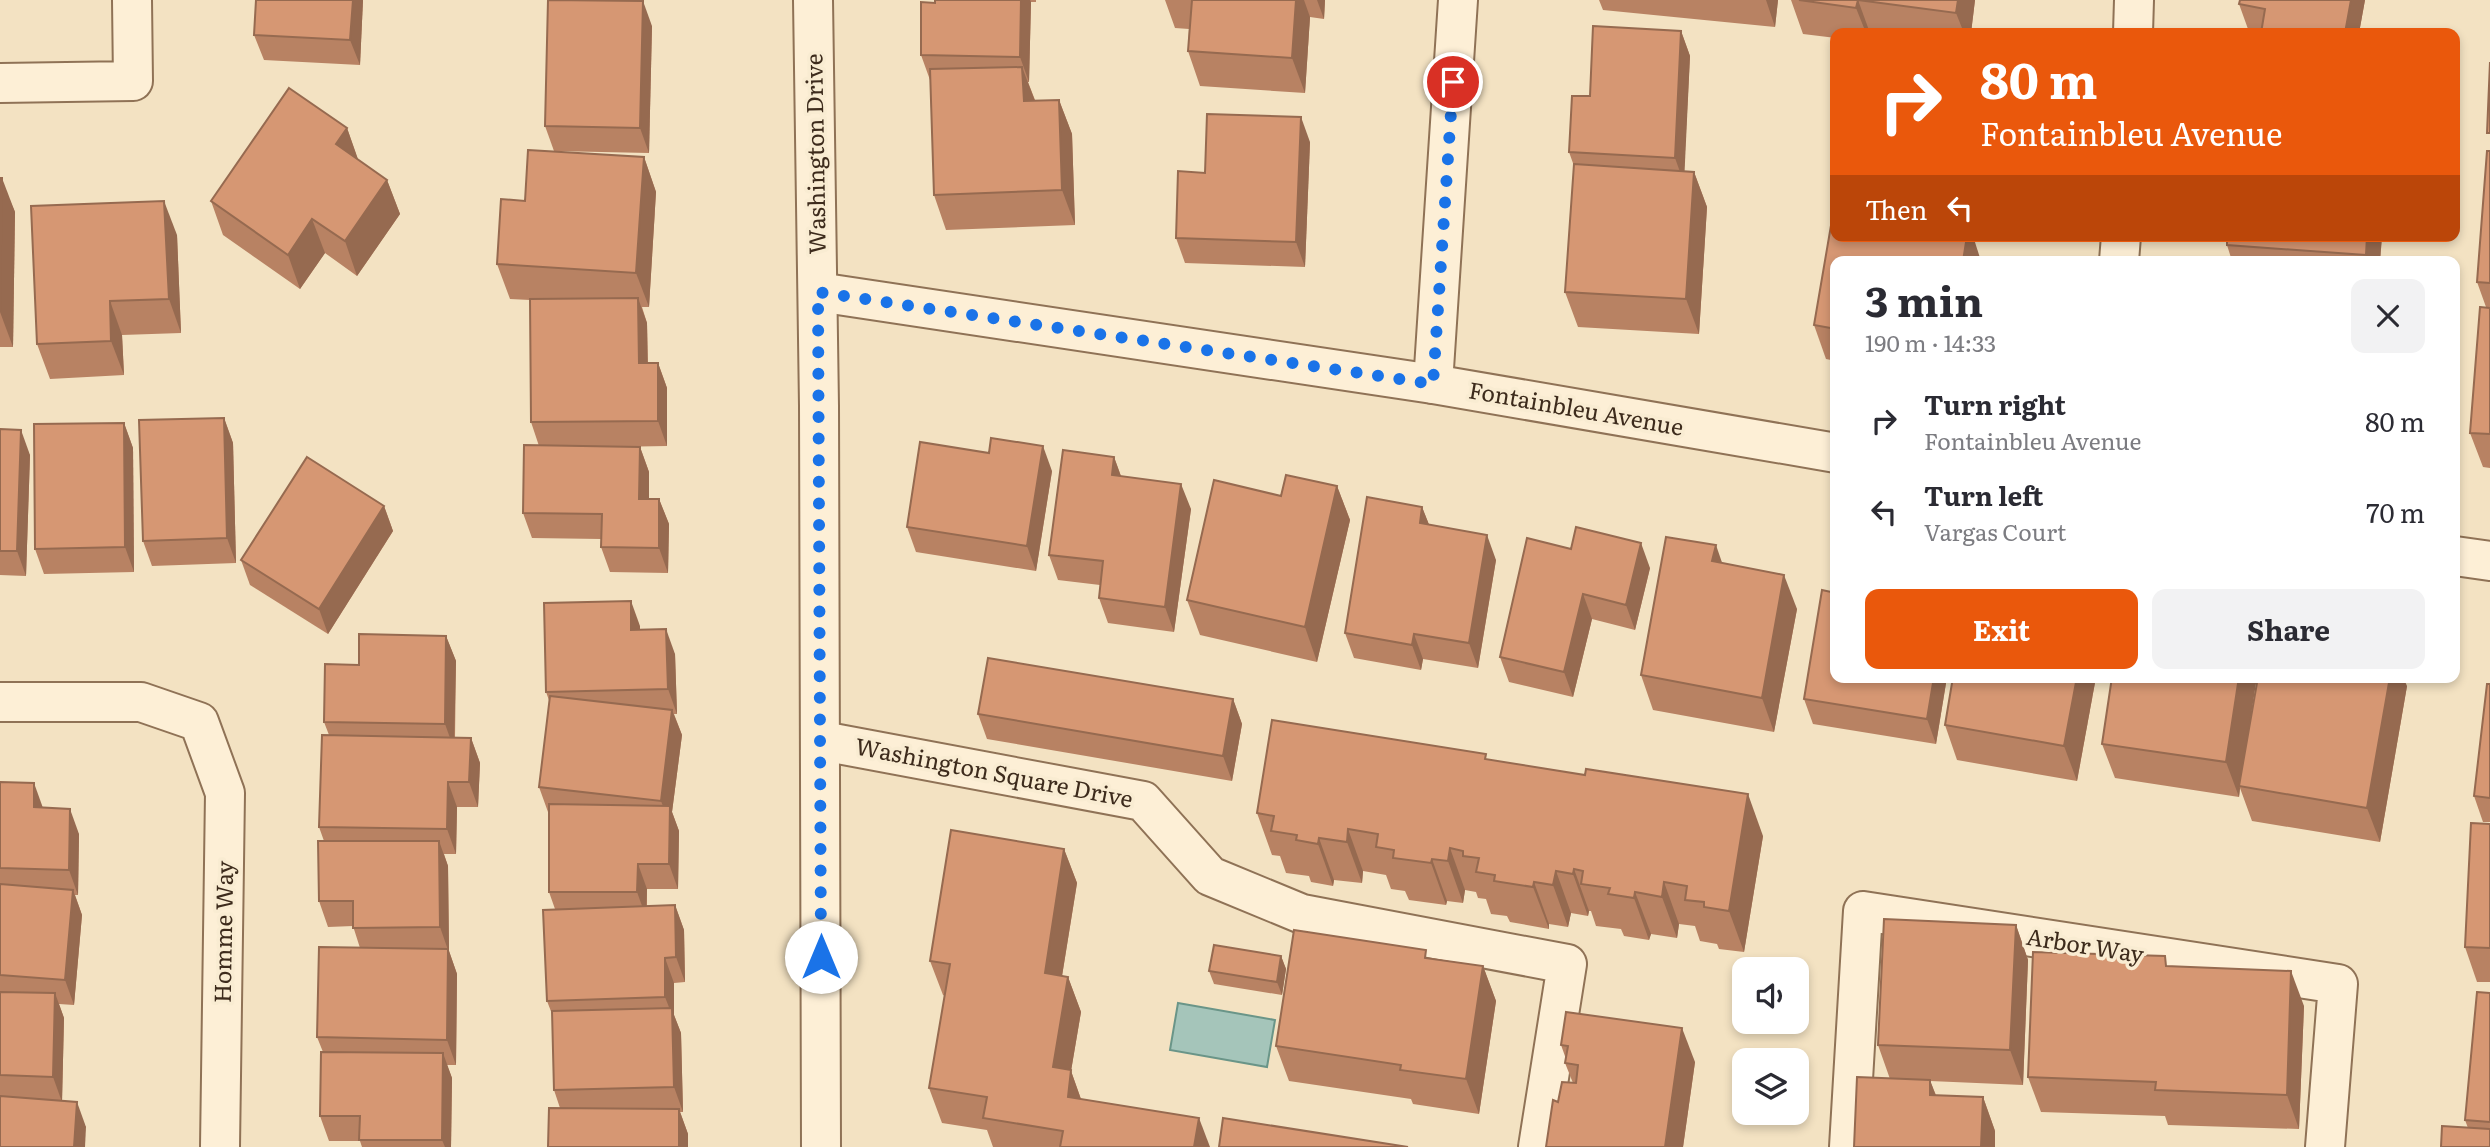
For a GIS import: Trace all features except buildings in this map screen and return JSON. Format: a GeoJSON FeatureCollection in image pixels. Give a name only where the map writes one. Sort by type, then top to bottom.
{"type":"FeatureCollection","features":[{"type":"Feature","properties":{"kind":"street"},"geometry":{"type":"LineString","coordinates":[[0,83],[133,82],[132,0]]}},
{"type":"Feature","properties":{"kind":"street","name":"Washington Drive"},"geometry":{"type":"LineString","coordinates":[[813,0],[822,741],[821,1147]]}},
{"type":"Feature","properties":{"kind":"street"},"geometry":{"type":"LineString","coordinates":[[1433,384],[1458,0]]}},
{"type":"Feature","properties":{"kind":"street"},"geometry":{"type":"LineString","coordinates":[[2133,28],[2134,0]]}},
{"type":"Feature","properties":{"kind":"street","name":"Fontainbleu Avenue"},"geometry":{"type":"LineString","coordinates":[[818,292],[1433,384],[1830,452]]}},
{"type":"Feature","properties":{"kind":"street"},"geometry":{"type":"LineString","coordinates":[[2460,556],[2490,561]]}},
{"type":"Feature","properties":{"kind":"street","name":"Homme Way"},"geometry":{"type":"LineString","coordinates":[[0,702],[141,702],[199,722],[225,793],[220,1147]]}},
{"type":"Feature","properties":{"kind":"street","name":"Washington Square Drive"},"geometry":{"type":"LineString","coordinates":[[822,741],[1143,801],[1210,876],[1302,914],[1567,964],[1538,1147]]}},
{"type":"Feature","properties":{"kind":"street","name":"Arbor Way"},"geometry":{"type":"LineString","coordinates":[[1849,1147],[1863,911],[2338,984],[2325,1147]]}},
{"type":"Feature","properties":{"kind":"water"},"geometry":{"type":"Polygon","coordinates":[[[1178,1003],[1275,1020],[1267,1067],[1170,1050],[1178,1003]]]}},
{"type":"Feature","properties":{"kind":"route"},"geometry":{"type":"LineString","coordinates":[[821,957],[818,292],[1433,384],[1453,82]]}}]}
